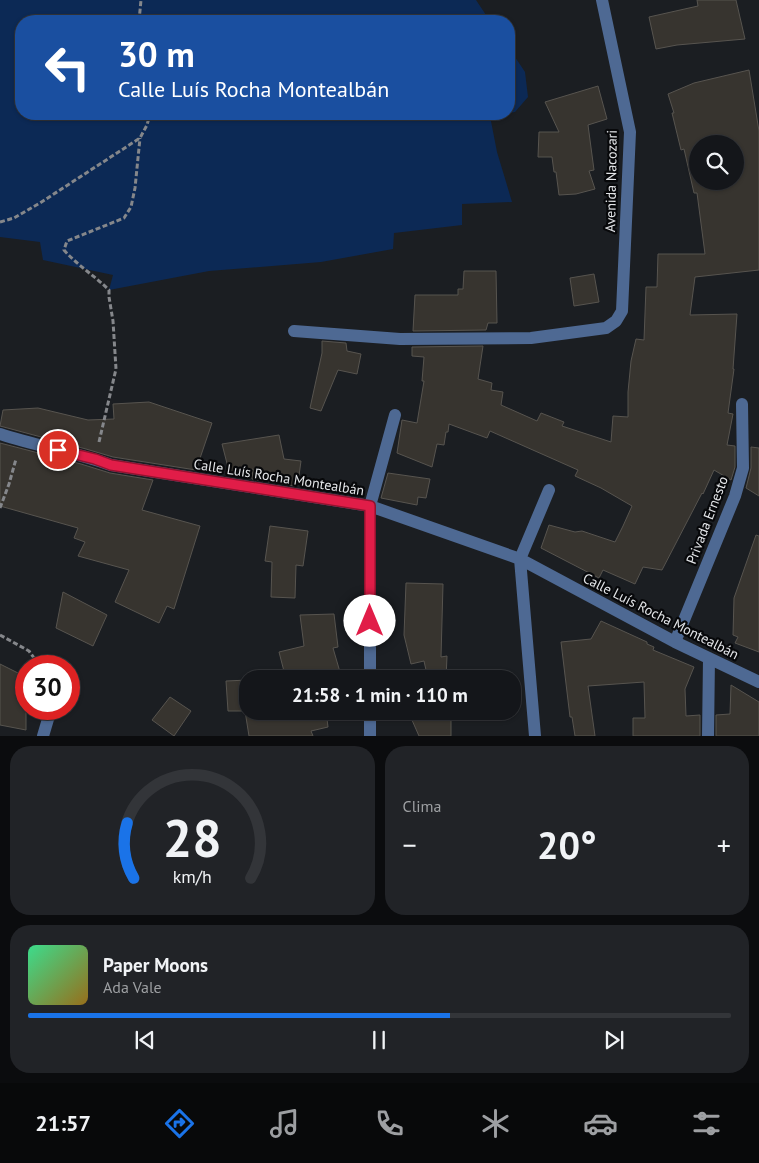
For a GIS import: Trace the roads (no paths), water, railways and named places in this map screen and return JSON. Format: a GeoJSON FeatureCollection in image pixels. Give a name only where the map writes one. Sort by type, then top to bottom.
{"type":"FeatureCollection","features":[{"type":"Feature","properties":{"kind":"street","name":"Avenida Nacozari"},"geometry":{"type":"LineString","coordinates":[[294,332],[400,339],[531,338],[606,328],[616,321],[622,311],[630,132],[602,0]]}},
{"type":"Feature","properties":{"kind":"street","name":"Privada Ernesto"},"geometry":{"type":"LineString","coordinates":[[674,642],[735,496],[743,468],[742,404]]}},
{"type":"Feature","properties":{"kind":"street"},"geometry":{"type":"LineString","coordinates":[[370,670],[370,506],[395,415]]}},
{"type":"Feature","properties":{"kind":"street","name":"Calle Luís Rocha Montealbán"},"geometry":{"type":"LineString","coordinates":[[0,434],[111,465],[370,506],[520,559],[674,642],[759,682]]}},
{"type":"Feature","properties":{"kind":"street"},"geometry":{"type":"LineString","coordinates":[[535,736],[520,559],[549,490]]}},
{"type":"Feature","properties":{"kind":"street"},"geometry":{"type":"LineString","coordinates":[[708,736],[709,658]]}},
{"type":"Feature","properties":{"kind":"street"},"geometry":{"type":"LineString","coordinates":[[43,736],[48,720]]}},
{"type":"Feature","properties":{"kind":"street"},"geometry":{"type":"LineString","coordinates":[[370,720],[370,736]]}}]}
